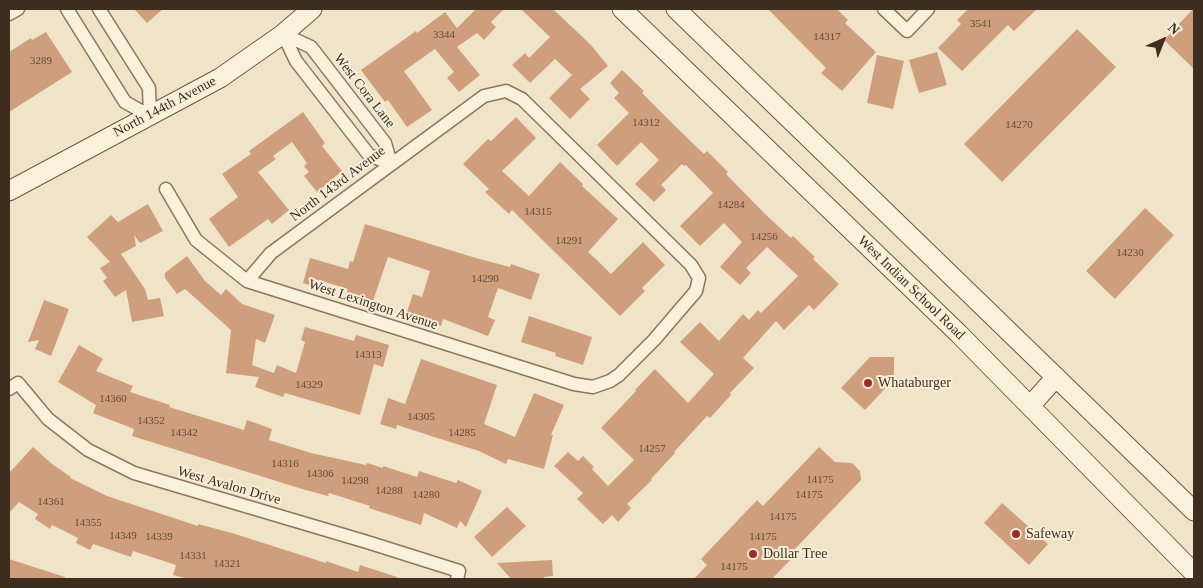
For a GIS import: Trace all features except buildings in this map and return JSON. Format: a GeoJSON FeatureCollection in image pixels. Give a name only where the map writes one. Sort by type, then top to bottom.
{"type":"FeatureCollection","features":[{"type":"Feature","properties":{"kind":"main road","name":"North 144th Avenue"},"geometry":{"type":"LineString","coordinates":[[9,191],[220,78],[283,34],[312,9]]}},
{"type":"Feature","properties":{"kind":"main road","name":"West Indian School Road"},"geometry":{"type":"LineString","coordinates":[[622,9],[958,333],[1194,573]]}},
{"type":"Feature","properties":{"kind":"main road"},"geometry":{"type":"LineString","coordinates":[[676,9],[1194,511]]}},
{"type":"Feature","properties":{"kind":"main road"},"geometry":{"type":"LineString","coordinates":[[1030,406],[1056,377]]}},
{"type":"Feature","properties":{"kind":"street"},"geometry":{"type":"LineString","coordinates":[[9,14],[18,9]]}},
{"type":"Feature","properties":{"kind":"street"},"geometry":{"type":"LineString","coordinates":[[67,9],[124,102],[150,116]]}},
{"type":"Feature","properties":{"kind":"street"},"geometry":{"type":"LineString","coordinates":[[99,9],[149,88],[150,116]]}},
{"type":"Feature","properties":{"kind":"street"},"geometry":{"type":"LineString","coordinates":[[884,9],[907,31],[928,9]]}},
{"type":"Feature","properties":{"kind":"street"},"geometry":{"type":"LineString","coordinates":[[283,34],[296,61],[369,155],[391,164]]}},
{"type":"Feature","properties":{"kind":"street","name":"West Cora Lane"},"geometry":{"type":"LineString","coordinates":[[283,34],[311,47],[385,143],[391,164]]}},
{"type":"Feature","properties":{"kind":"street","name":"North 143rd Avenue"},"geometry":{"type":"LineString","coordinates":[[246,281],[271,253],[484,96],[506,91],[522,99],[691,265],[699,278],[696,291],[654,340],[619,375],[610,381]]}},
{"type":"Feature","properties":{"kind":"street","name":"West Lexington Avenue"},"geometry":{"type":"LineString","coordinates":[[166,189],[196,240],[246,281],[574,384],[593,387],[610,381]]}},
{"type":"Feature","properties":{"kind":"street","name":"West Avalon Drive"},"geometry":{"type":"LineString","coordinates":[[13,386],[48,420],[88,450],[134,474],[367,542],[458,575]]}},
{"type":"Feature","properties":{"kind":"place","name":"Whataburger"},"geometry":{"type":"Point","coordinates":[868,383]}},
{"type":"Feature","properties":{"kind":"place","name":"Safeway"},"geometry":{"type":"Point","coordinates":[1016,534]}},
{"type":"Feature","properties":{"kind":"place","name":"Dollar Tree"},"geometry":{"type":"Point","coordinates":[753,554]}}]}
